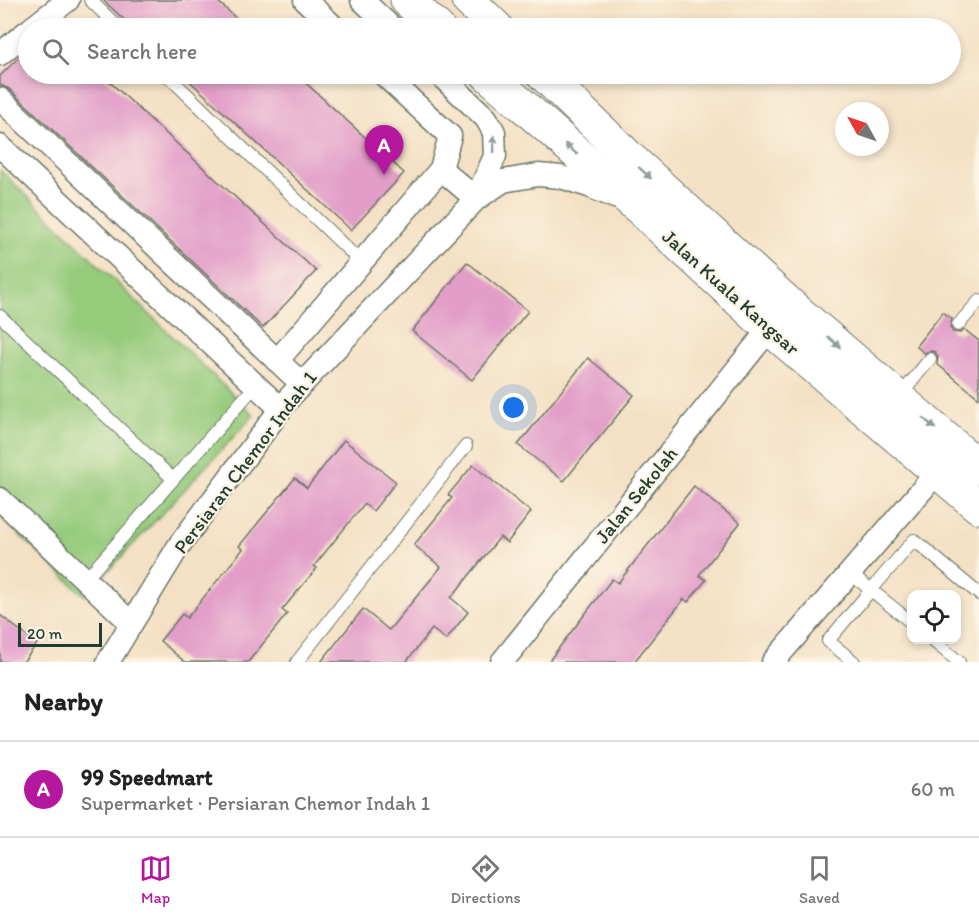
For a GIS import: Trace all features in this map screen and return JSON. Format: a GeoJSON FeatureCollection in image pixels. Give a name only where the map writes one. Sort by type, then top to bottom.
{"type":"FeatureCollection","features":[{"type":"Feature","properties":{"kind":"highway"},"geometry":{"type":"LineString","coordinates":[[407,0],[427,18]]}},
{"type":"Feature","properties":{"kind":"highway"},"geometry":{"type":"LineString","coordinates":[[468,0],[487,18]]}},
{"type":"Feature","properties":{"kind":"highway","name":"Jalan Kuala Kangsar"},"geometry":{"type":"LineString","coordinates":[[498,84],[638,207],[779,316],[888,409],[958,462],[979,507]]}},
{"type":"Feature","properties":{"kind":"highway","name":"Jalan Kuala Kangsar"},"geometry":{"type":"LineString","coordinates":[[553,84],[633,161],[779,316]]}},
{"type":"Feature","properties":{"kind":"street"},"geometry":{"type":"LineString","coordinates":[[45,18],[68,0]]}},
{"type":"Feature","properties":{"kind":"street"},"geometry":{"type":"LineString","coordinates":[[305,0],[324,18]]}},
{"type":"Feature","properties":{"kind":"street"},"geometry":{"type":"LineString","coordinates":[[362,0],[381,18]]}},
{"type":"Feature","properties":{"kind":"street"},"geometry":{"type":"LineString","coordinates":[[0,54],[18,40]]}},
{"type":"Feature","properties":{"kind":"street"},"geometry":{"type":"LineString","coordinates":[[277,360],[441,169],[450,136],[394,84]]}},
{"type":"Feature","properties":{"kind":"street"},"geometry":{"type":"LineString","coordinates":[[450,84],[486,118],[494,132],[495,156],[476,199]]}},
{"type":"Feature","properties":{"kind":"street"},"geometry":{"type":"LineString","coordinates":[[0,99],[302,384]]}},
{"type":"Feature","properties":{"kind":"street"},"geometry":{"type":"LineString","coordinates":[[0,146],[281,409]]}},
{"type":"Feature","properties":{"kind":"street"},"geometry":{"type":"LineString","coordinates":[[441,169],[476,199]]}},
{"type":"Feature","properties":{"kind":"street"},"geometry":{"type":"LineString","coordinates":[[476,199],[503,181],[538,175],[561,177],[638,207]]}},
{"type":"Feature","properties":{"kind":"street","name":"Persiaran Chemor Indah 1"},"geometry":{"type":"LineString","coordinates":[[119,658],[131,623],[180,544],[281,409],[476,199]]}},
{"type":"Feature","properties":{"kind":"street","name":"Jalan Sekolah"},"geometry":{"type":"LineString","coordinates":[[502,662],[779,316]]}},
{"type":"Feature","properties":{"kind":"street"},"geometry":{"type":"LineString","coordinates":[[773,662],[850,573],[958,462]]}},
{"type":"Feature","properties":{"kind":"street"},"geometry":{"type":"LineString","coordinates":[[0,499],[131,623]]}},
{"type":"Feature","properties":{"kind":"lane"},"geometry":{"type":"LineString","coordinates":[[90,0],[109,18]]}},
{"type":"Feature","properties":{"kind":"lane"},"geometry":{"type":"LineString","coordinates":[[176,84],[361,262]]}},
{"type":"Feature","properties":{"kind":"lane"},"geometry":{"type":"LineString","coordinates":[[958,325],[979,301]]}},
{"type":"Feature","properties":{"kind":"lane"},"geometry":{"type":"LineString","coordinates":[[0,316],[173,479]]}},
{"type":"Feature","properties":{"kind":"lane"},"geometry":{"type":"LineString","coordinates":[[888,409],[930,359]]}},
{"type":"Feature","properties":{"kind":"lane"},"geometry":{"type":"LineString","coordinates":[[85,580],[256,385]]}},
{"type":"Feature","properties":{"kind":"lane"},"geometry":{"type":"LineString","coordinates":[[297,662],[466,446]]}},
{"type":"Feature","properties":{"kind":"lane"},"geometry":{"type":"LineString","coordinates":[[854,662],[828,641],[914,540],[979,594]]}},
{"type":"Feature","properties":{"kind":"lane"},"geometry":{"type":"LineString","coordinates":[[850,573],[907,619]]}},
{"type":"Feature","properties":{"kind":"lane"},"geometry":{"type":"LineString","coordinates":[[938,644],[959,662]]}},
{"type":"Feature","properties":{"kind":"green space"},"geometry":{"type":"Polygon","coordinates":[[[0,170],[254,415],[85,596],[0,517],[0,170]]]}},
{"type":"Feature","properties":{"kind":"building"},"geometry":{"type":"Polygon","coordinates":[[[103,0],[216,0],[236,18],[122,18],[103,0]]]}},
{"type":"Feature","properties":{"kind":"building"},"geometry":{"type":"Polygon","coordinates":[[[18,58],[18,84],[112,84],[316,271],[263,328],[9,89],[0,85],[0,76],[18,58]]]}},
{"type":"Feature","properties":{"kind":"building"},"geometry":{"type":"Polygon","coordinates":[[[193,84],[307,84],[404,173],[351,230],[193,84]]]}},
{"type":"Feature","properties":{"kind":"building"},"geometry":{"type":"Polygon","coordinates":[[[467,262],[528,311],[472,380],[412,331],[467,262]]]}},
{"type":"Feature","properties":{"kind":"building"},"geometry":{"type":"Polygon","coordinates":[[[943,312],[952,319],[950,327],[953,332],[960,333],[965,330],[979,341],[979,398],[937,364],[938,357],[935,352],[924,353],[916,346],[943,312]]]}},
{"type":"Feature","properties":{"kind":"building"},"geometry":{"type":"Polygon","coordinates":[[[588,358],[634,395],[564,481],[518,445],[588,358]]]}},
{"type":"Feature","properties":{"kind":"building"},"geometry":{"type":"Polygon","coordinates":[[[344,440],[396,482],[373,511],[364,504],[314,566],[317,568],[282,610],[287,614],[248,662],[185,662],[160,641],[182,614],[187,618],[243,549],[239,546],[295,478],[307,488],[344,440]]]}},
{"type":"Feature","properties":{"kind":"building"},"geometry":{"type":"Polygon","coordinates":[[[473,465],[531,512],[507,543],[500,537],[451,598],[468,612],[446,640],[432,629],[406,662],[321,662],[363,609],[389,630],[441,567],[414,545],[452,498],[448,495],[473,465]]]}},
{"type":"Feature","properties":{"kind":"building"},"geometry":{"type":"Polygon","coordinates":[[[694,486],[740,523],[699,575],[706,580],[688,602],[684,599],[634,662],[548,662],[612,579],[618,583],[694,486]]]}},
{"type":"Feature","properties":{"kind":"building"},"geometry":{"type":"Polygon","coordinates":[[[0,615],[37,644],[23,662],[0,662],[0,615]]]}},
{"type":"Feature","properties":{"kind":"place","name":"99 Speedmart"},"geometry":{"type":"Point","coordinates":[384,175]}}]}
